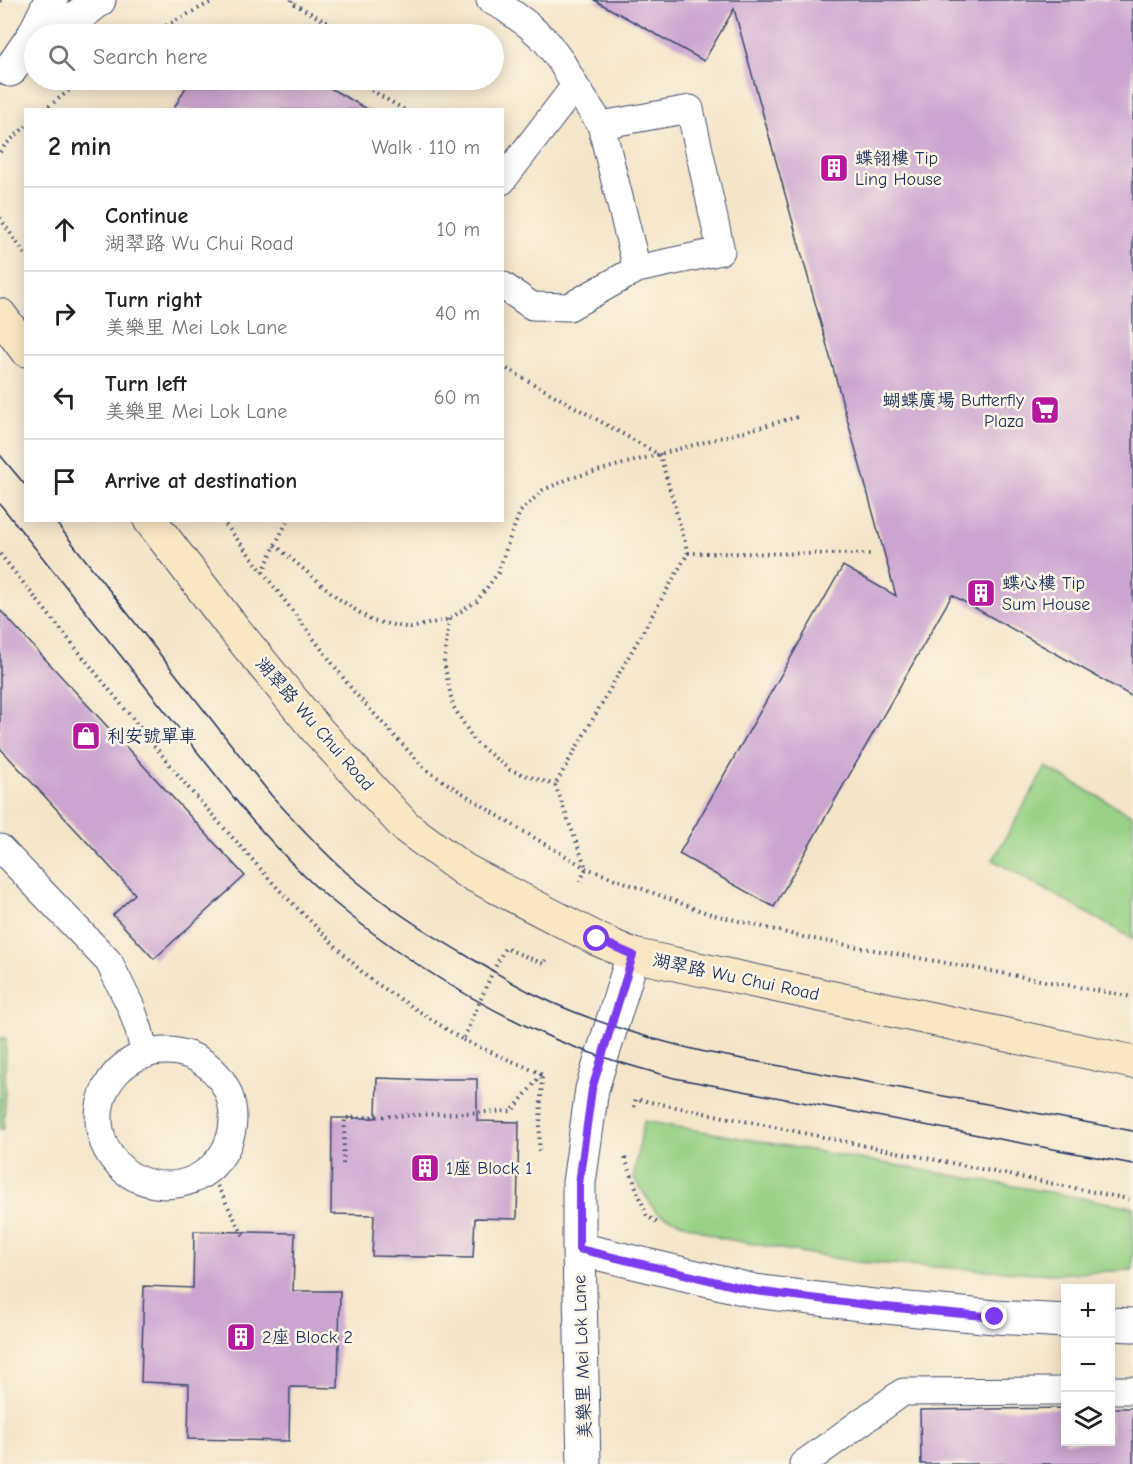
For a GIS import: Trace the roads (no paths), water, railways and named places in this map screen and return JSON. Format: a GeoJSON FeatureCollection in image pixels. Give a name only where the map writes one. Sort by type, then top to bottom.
{"type":"FeatureCollection","features":[{"type":"Feature","properties":{"kind":"street"},"geometry":{"type":"LineString","coordinates":[[39,24],[51,0]]}},
{"type":"Feature","properties":{"kind":"street"},"geometry":{"type":"LineString","coordinates":[[68,24],[99,0]]}},
{"type":"Feature","properties":{"kind":"street"},"geometry":{"type":"LineString","coordinates":[[15,66],[24,51]]}},
{"type":"Feature","properties":{"kind":"street"},"geometry":{"type":"LineString","coordinates":[[0,315],[24,347]]}},
{"type":"Feature","properties":{"kind":"street","name":"湖翠路 Wu Chui Road"},"geometry":{"type":"LineString","coordinates":[[152,522],[230,624],[316,729],[406,827],[464,870],[597,939],[633,955],[1133,1062]]}},
{"type":"Feature","properties":{"kind":"street","name":"美樂里 Mei Lok Lane"},"geometry":{"type":"LineString","coordinates":[[584,1464],[579,1183],[592,1089],[633,955]]}},
{"type":"Feature","properties":{"kind":"street","name":"美樂里 Mei Lok Lane"},"geometry":{"type":"LineString","coordinates":[[579,1249],[755,1291],[853,1303],[1061,1322]]}},
{"type":"Feature","properties":{"kind":"street"},"geometry":{"type":"LineString","coordinates":[[1115,1324],[1133,1325]]}},
{"type":"Feature","properties":{"kind":"lane"},"geometry":{"type":"LineString","coordinates":[[490,0],[527,24],[546,41],[601,126],[637,269]]}},
{"type":"Feature","properties":{"kind":"lane"},"geometry":{"type":"LineString","coordinates":[[504,179],[575,86]]}},
{"type":"Feature","properties":{"kind":"lane"},"geometry":{"type":"LineString","coordinates":[[504,286],[532,306],[569,307],[637,269],[721,251],[690,109],[601,126]]}},
{"type":"Feature","properties":{"kind":"lane"},"geometry":{"type":"LineString","coordinates":[[0,848],[109,962],[131,1007],[145,1055]]}},
{"type":"Feature","properties":{"kind":"lane"},"geometry":{"type":"LineString","coordinates":[[168,1051],[190,1056],[210,1068],[225,1085],[232,1108],[232,1131],[224,1152],[209,1170],[190,1180],[170,1185],[148,1183],[129,1174],[113,1160],[103,1141],[99,1120],[102,1099],[111,1079],[126,1064],[145,1055],[168,1051]]}},
{"type":"Feature","properties":{"kind":"lane"},"geometry":{"type":"LineString","coordinates":[[1115,1390],[1133,1390]]}},
{"type":"Feature","properties":{"kind":"lane"},"geometry":{"type":"LineString","coordinates":[[803,1464],[903,1392],[1061,1391]]}},
{"type":"Feature","properties":{"kind":"tram line"},"geometry":{"type":"LineString","coordinates":[[0,455],[24,484]]}},
{"type":"Feature","properties":{"kind":"tram line"},"geometry":{"type":"LineString","coordinates":[[0,504],[250,818],[289,860],[319,890],[379,938],[431,973],[485,1005],[573,1047],[674,1078],[1133,1164]]}},
{"type":"Feature","properties":{"kind":"tram line"},"geometry":{"type":"LineString","coordinates":[[56,522],[271,795],[318,845],[347,873],[393,909],[441,941],[519,986],[554,1004],[596,1021],[705,1052],[1133,1131]]}},
{"type":"Feature","properties":{"kind":"place","name":"蝶翎樓 Tip Ling House"},"geometry":{"type":"Point","coordinates":[834,168]}},
{"type":"Feature","properties":{"kind":"place","name":"蝴蝶廣場 Butterfly Plaza"},"geometry":{"type":"Point","coordinates":[1045,410]}},
{"type":"Feature","properties":{"kind":"place","name":"蝶心樓 Tip Sum House"},"geometry":{"type":"Point","coordinates":[981,593]}},
{"type":"Feature","properties":{"kind":"place","name":"利安號單車"},"geometry":{"type":"Point","coordinates":[86,736]}},
{"type":"Feature","properties":{"kind":"place","name":"1座 Block 1"},"geometry":{"type":"Point","coordinates":[425,1168]}},
{"type":"Feature","properties":{"kind":"place","name":"2座 Block 2"},"geometry":{"type":"Point","coordinates":[241,1337]}}]}
